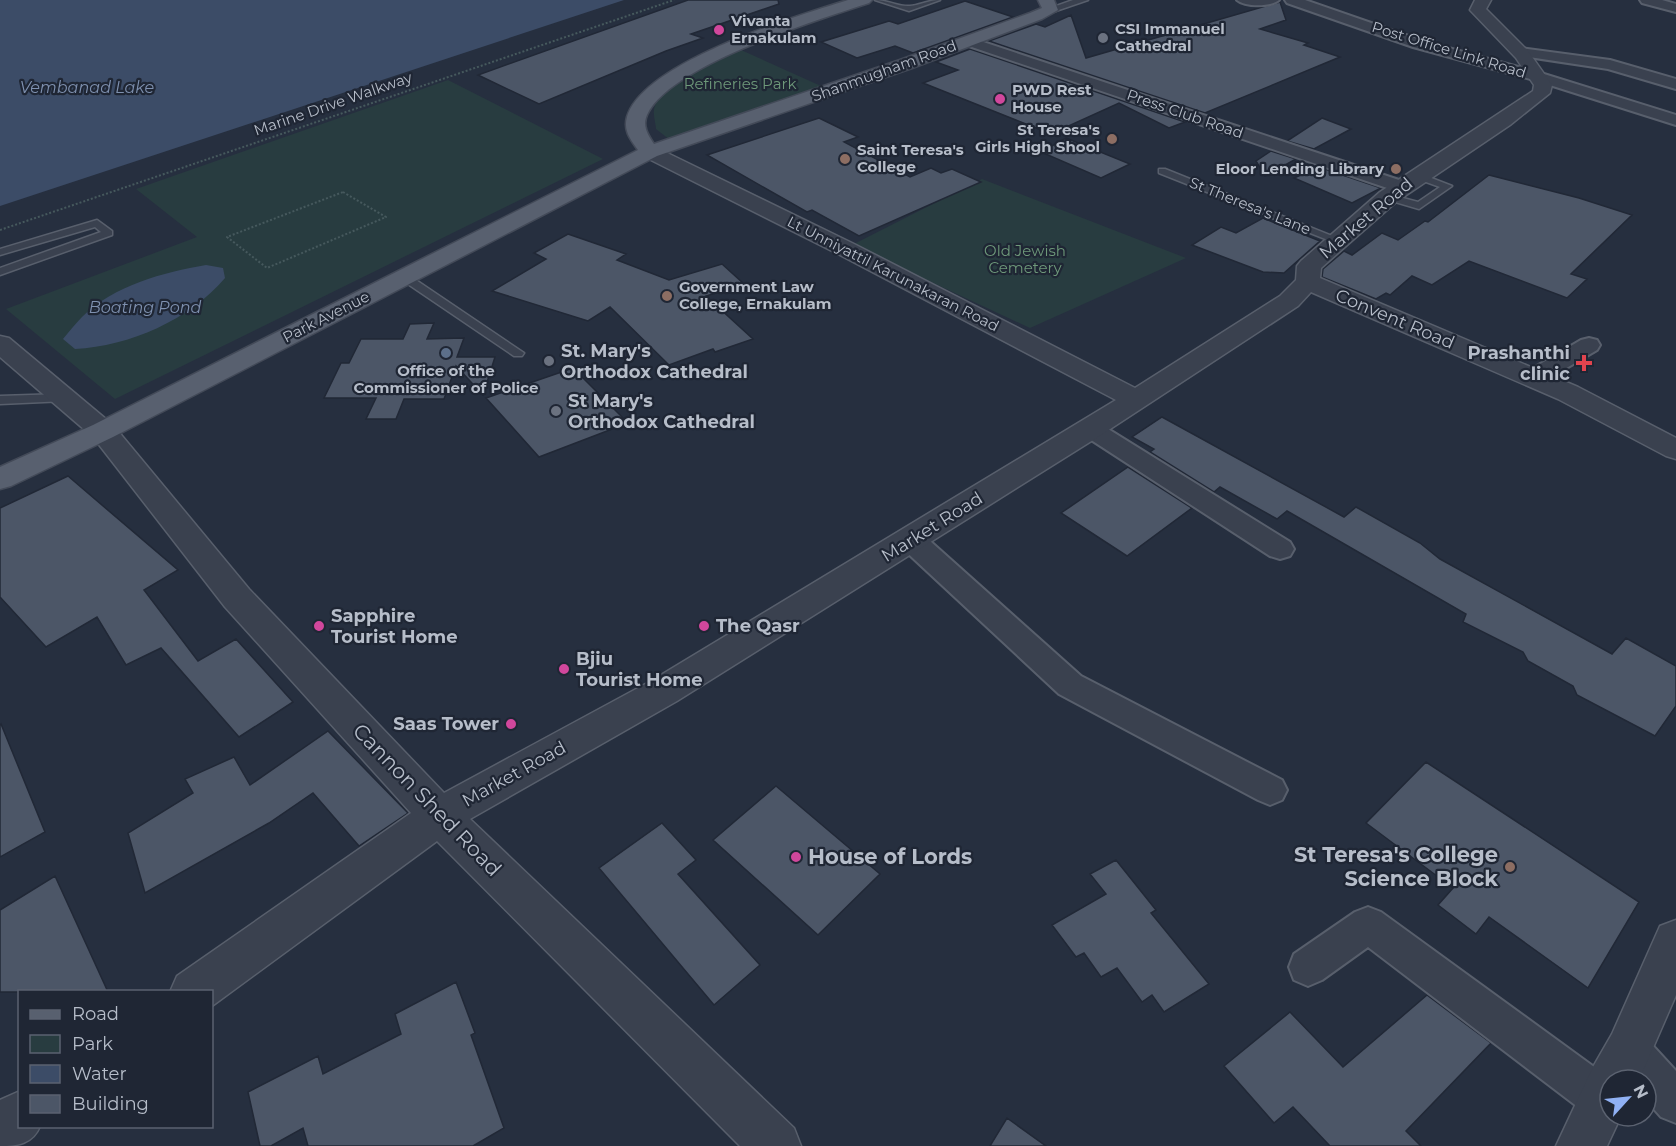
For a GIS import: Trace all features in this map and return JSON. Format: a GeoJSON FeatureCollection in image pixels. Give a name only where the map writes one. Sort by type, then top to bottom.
{"type":"FeatureCollection","features":[{"type":"Feature","properties":{"kind":"main road"},"geometry":{"type":"LineString","coordinates":[[650,152],[636,133],[636,115],[646,101],[667,82],[726,50],[855,1]]}},
{"type":"Feature","properties":{"kind":"main road","name":"Shanmugham Road"},"geometry":{"type":"LineString","coordinates":[[650,152],[968,41],[1048,5]]}},
{"type":"Feature","properties":{"kind":"main road","name":"Park Avenue"},"geometry":{"type":"LineString","coordinates":[[0,479],[103,431],[650,152]]}},
{"type":"Feature","properties":{"kind":"street"},"geometry":{"type":"LineString","coordinates":[[1048,5],[1083,0]]}},
{"type":"Feature","properties":{"kind":"street"},"geometry":{"type":"LineString","coordinates":[[1244,0],[1272,0]]}},
{"type":"Feature","properties":{"kind":"street","name":"Post Office Link Road"},"geometry":{"type":"LineString","coordinates":[[1292,0],[1418,44],[1539,77],[1676,120]]}},
{"type":"Feature","properties":{"kind":"street"},"geometry":{"type":"LineString","coordinates":[[1483,0],[1479,10],[1520,52],[1539,77]]}},
{"type":"Feature","properties":{"kind":"street"},"geometry":{"type":"LineString","coordinates":[[1647,0],[1676,8]]}},
{"type":"Feature","properties":{"kind":"street","name":"Press Club Road"},"geometry":{"type":"LineString","coordinates":[[968,41],[1403,186]]}},
{"type":"Feature","properties":{"kind":"street"},"geometry":{"type":"LineString","coordinates":[[1520,52],[1610,65],[1676,84]]}},
{"type":"Feature","properties":{"kind":"street","name":"Market Road"},"geometry":{"type":"LineString","coordinates":[[196,990],[439,816],[664,691],[1091,429],[1289,301],[1308,282],[1309,266],[1337,240],[1403,186],[1503,121],[1540,93],[1543,85],[1539,77]]}},
{"type":"Feature","properties":{"kind":"street","name":"Lt Unniyattil Karunakaran Road"},"geometry":{"type":"LineString","coordinates":[[650,152],[846,249],[1135,399]]}},
{"type":"Feature","properties":{"kind":"street","name":"Convent Road"},"geometry":{"type":"LineString","coordinates":[[1308,282],[1568,393],[1676,450]]}},
{"type":"Feature","properties":{"kind":"street","name":"Cannon Shed Road"},"geometry":{"type":"LineString","coordinates":[[0,344],[103,431],[237,597],[439,816],[776,1146]]}},
{"type":"Feature","properties":{"kind":"street"},"geometry":{"type":"LineString","coordinates":[[1533,378],[1589,345]]}},
{"type":"Feature","properties":{"kind":"street"},"geometry":{"type":"LineString","coordinates":[[1091,429],[1280,549]]}},
{"type":"Feature","properties":{"kind":"street"},"geometry":{"type":"LineString","coordinates":[[911,540],[1070,685],[1270,790]]}},
{"type":"Feature","properties":{"kind":"street"},"geometry":{"type":"LineString","coordinates":[[1308,967],[1368,925],[1598,1069]]}},
{"type":"Feature","properties":{"kind":"street"},"geometry":{"type":"LineString","coordinates":[[1618,1068],[1676,941]]}},
{"type":"Feature","properties":{"kind":"street"},"geometry":{"type":"LineString","coordinates":[[1658,1095],[1676,1102]]}},
{"type":"Feature","properties":{"kind":"street"},"geometry":{"type":"LineString","coordinates":[[1581,1146],[1598,1110]]}},
{"type":"Feature","properties":{"kind":"street"},"geometry":{"type":"LineString","coordinates":[[0,1130],[18,1117]]}},
{"type":"Feature","properties":{"kind":"lane"},"geometry":{"type":"LineString","coordinates":[[879,0],[909,9],[936,0]]}},
{"type":"Feature","properties":{"kind":"lane","name":"St Theresa's Lane"},"geometry":{"type":"LineString","coordinates":[[1162,171],[1337,240]]}},
{"type":"Feature","properties":{"kind":"lane"},"geometry":{"type":"LineString","coordinates":[[0,252],[97,223],[108,233],[0,272]]}},
{"type":"Feature","properties":{"kind":"lane"},"geometry":{"type":"LineString","coordinates":[[403,276],[518,353]]}},
{"type":"Feature","properties":{"kind":"lane"},"geometry":{"type":"LineString","coordinates":[[0,400],[62,398]]}},
{"type":"Feature","properties":{"kind":"path","name":"Marine Drive Walkway"},"geometry":{"type":"LineString","coordinates":[[0,230],[674,0]]}},
{"type":"Feature","properties":{"kind":"path"},"geometry":{"type":"LineString","coordinates":[[344,192],[386,217],[267,268],[227,237],[344,192]]}},
{"type":"Feature","properties":{"kind":"green space","name":"Refineries Park"},"geometry":{"type":"Polygon","coordinates":[[[741,50],[821,86],[670,140],[656,129],[654,110],[666,91],[691,74],[741,50]]]}},
{"type":"Feature","properties":{"kind":"green space"},"geometry":{"type":"Polygon","coordinates":[[[448,80],[603,159],[115,399],[6,309],[197,237],[136,189],[448,80]]]}},
{"type":"Feature","properties":{"kind":"green space","name":"Old Jewish Cemetery"},"geometry":{"type":"Polygon","coordinates":[[[982,179],[1186,258],[1030,328],[852,245],[982,179]]]}},
{"type":"Feature","properties":{"kind":"water","name":"Vembanad Lake"},"geometry":{"type":"Polygon","coordinates":[[[0,0],[624,0],[0,206],[0,0]]]}},
{"type":"Feature","properties":{"kind":"water","name":"Boating Pond"},"geometry":{"type":"Polygon","coordinates":[[[206,265],[223,268],[225,278],[194,306],[157,328],[117,343],[96,347],[75,349],[63,339],[95,306],[124,289],[156,276],[206,265]]]}},
{"type":"Feature","properties":{"kind":"building"},"geometry":{"type":"Polygon","coordinates":[[[688,0],[778,0],[779,4],[691,34],[703,38],[539,104],[478,75],[688,0]]]}},
{"type":"Feature","properties":{"kind":"building"},"geometry":{"type":"Polygon","coordinates":[[[965,1],[1013,17],[913,53],[895,46],[857,58],[821,42],[889,21],[898,24],[965,1]]]}},
{"type":"Feature","properties":{"kind":"building"},"geometry":{"type":"Polygon","coordinates":[[[1280,2],[1286,20],[1260,29],[1308,43],[1304,45],[1340,57],[1205,113],[989,41],[1036,24],[1045,27],[1071,15],[1086,58],[1280,2]]]}},
{"type":"Feature","properties":{"kind":"building"},"geometry":{"type":"Polygon","coordinates":[[[970,49],[1185,122],[1169,128],[1119,103],[1051,134],[923,83],[958,70],[936,62],[970,49]]]}},
{"type":"Feature","properties":{"kind":"building"},"geometry":{"type":"Polygon","coordinates":[[[819,118],[858,137],[844,142],[910,177],[931,168],[941,173],[952,169],[981,182],[859,236],[812,210],[807,212],[707,155],[819,118]]]}},
{"type":"Feature","properties":{"kind":"building"},"geometry":{"type":"Polygon","coordinates":[[[1322,118],[1351,129],[1314,149],[1287,141],[1322,118]]]}},
{"type":"Feature","properties":{"kind":"building"},"geometry":{"type":"Polygon","coordinates":[[[1066,138],[1130,164],[1101,178],[1041,152],[1066,138]]]}},
{"type":"Feature","properties":{"kind":"building"},"geometry":{"type":"Polygon","coordinates":[[[1271,151],[1296,159],[1265,176],[1256,161],[1271,151]]]}},
{"type":"Feature","properties":{"kind":"building"},"geometry":{"type":"Polygon","coordinates":[[[1319,167],[1381,188],[1352,203],[1294,178],[1319,167]]]}},
{"type":"Feature","properties":{"kind":"building"},"geometry":{"type":"Polygon","coordinates":[[[1489,175],[1579,198],[1632,215],[1571,274],[1587,279],[1567,298],[1469,261],[1432,285],[1412,276],[1390,295],[1386,293],[1376,299],[1322,277],[1323,269],[1344,251],[1352,255],[1382,233],[1398,240],[1425,221],[1428,222],[1489,175]]]}},
{"type":"Feature","properties":{"kind":"building"},"geometry":{"type":"Polygon","coordinates":[[[1263,218],[1320,241],[1284,273],[1263,272],[1192,245],[1221,227],[1236,233],[1263,218]]]}},
{"type":"Feature","properties":{"kind":"building"},"geometry":{"type":"Polygon","coordinates":[[[568,234],[626,254],[617,260],[669,280],[722,264],[744,284],[706,296],[753,339],[715,352],[713,349],[669,365],[610,307],[588,321],[492,291],[546,259],[534,253],[568,234]]]}},
{"type":"Feature","properties":{"kind":"building"},"geometry":{"type":"Polygon","coordinates":[[[434,323],[427,339],[464,338],[457,357],[495,357],[483,395],[456,366],[444,399],[404,399],[396,419],[366,419],[376,398],[324,398],[341,363],[349,363],[361,339],[403,339],[410,324],[434,323]]]}},
{"type":"Feature","properties":{"kind":"building","name":"St Mary's Orthodox Cathedral"},"geometry":{"type":"Polygon","coordinates":[[[573,368],[628,423],[539,457],[486,398],[573,368]]]}},
{"type":"Feature","properties":{"kind":"building"},"geometry":{"type":"Polygon","coordinates":[[[1162,417],[1344,517],[1356,507],[1420,543],[1440,559],[1612,654],[1626,638],[1676,666],[1676,706],[1655,736],[1577,695],[1573,686],[1528,661],[1523,652],[1463,622],[1466,614],[1287,511],[1277,519],[1220,487],[1214,492],[1150,452],[1154,449],[1132,437],[1162,417]]]}},
{"type":"Feature","properties":{"kind":"building"},"geometry":{"type":"Polygon","coordinates":[[[1128,467],[1192,508],[1127,556],[1061,513],[1128,467]]]}},
{"type":"Feature","properties":{"kind":"building"},"geometry":{"type":"Polygon","coordinates":[[[68,476],[178,570],[144,590],[198,661],[236,639],[293,702],[239,737],[161,648],[126,665],[97,617],[46,647],[0,597],[0,508],[68,476]]]}},
{"type":"Feature","properties":{"kind":"building"},"geometry":{"type":"Polygon","coordinates":[[[0,725],[45,832],[0,857],[0,725]]]}},
{"type":"Feature","properties":{"kind":"building"},"geometry":{"type":"Polygon","coordinates":[[[328,731],[408,813],[359,846],[313,793],[269,823],[145,893],[128,833],[193,793],[185,779],[234,757],[250,785],[328,731]]]}},
{"type":"Feature","properties":{"kind":"building"},"geometry":{"type":"Polygon","coordinates":[[[1426,762],[1639,902],[1588,988],[1489,917],[1476,934],[1438,905],[1453,888],[1366,823],[1426,762]]]}},
{"type":"Feature","properties":{"kind":"building","name":"House of Lords"},"geometry":{"type":"Polygon","coordinates":[[[776,786],[880,874],[818,935],[713,840],[776,786]]]}},
{"type":"Feature","properties":{"kind":"building"},"geometry":{"type":"Polygon","coordinates":[[[662,823],[696,860],[678,874],[760,965],[714,1005],[599,868],[662,823]]]}},
{"type":"Feature","properties":{"kind":"building"},"geometry":{"type":"Polygon","coordinates":[[[1116,860],[1156,910],[1151,913],[1209,984],[1164,1012],[1152,995],[1142,1002],[1117,968],[1101,977],[1084,953],[1076,957],[1052,925],[1106,894],[1090,874],[1116,860]]]}},
{"type":"Feature","properties":{"kind":"building"},"geometry":{"type":"Polygon","coordinates":[[[55,876],[107,990],[0,992],[0,910],[55,876]]]}},
{"type":"Feature","properties":{"kind":"building"},"geometry":{"type":"Polygon","coordinates":[[[456,982],[475,1033],[471,1035],[504,1128],[473,1146],[308,1146],[303,1128],[271,1146],[260,1146],[248,1092],[318,1056],[323,1074],[401,1034],[395,1014],[456,982]]]}},
{"type":"Feature","properties":{"kind":"building"},"geometry":{"type":"Polygon","coordinates":[[[1427,995],[1491,1043],[1406,1131],[1421,1146],[1330,1146],[1293,1107],[1274,1123],[1224,1066],[1290,1012],[1343,1067],[1427,995]]]}},
{"type":"Feature","properties":{"kind":"building"},"geometry":{"type":"Polygon","coordinates":[[[1007,1118],[1046,1146],[990,1146],[1007,1118]]]}},
{"type":"Feature","properties":{"kind":"place","name":"Vivanta Ernakulam"},"geometry":{"type":"Point","coordinates":[719,30]}},
{"type":"Feature","properties":{"kind":"place","name":"CSI Immanuel Cathedral"},"geometry":{"type":"Point","coordinates":[1103,38]}},
{"type":"Feature","properties":{"kind":"place","name":"PWD Rest House"},"geometry":{"type":"Point","coordinates":[1000,99]}},
{"type":"Feature","properties":{"kind":"place","name":"St Teresa's Girls High Shool"},"geometry":{"type":"Point","coordinates":[1112,139]}},
{"type":"Feature","properties":{"kind":"place","name":"Saint Teresa's College"},"geometry":{"type":"Point","coordinates":[845,159]}},
{"type":"Feature","properties":{"kind":"place","name":"Eloor Lending Library"},"geometry":{"type":"Point","coordinates":[1396,169]}},
{"type":"Feature","properties":{"kind":"place","name":"Government Law College, Ernakulam"},"geometry":{"type":"Point","coordinates":[667,296]}},
{"type":"Feature","properties":{"kind":"place","name":"Office of the Commissioner of Police"},"geometry":{"type":"Point","coordinates":[446,353]}},
{"type":"Feature","properties":{"kind":"place","name":"St. Mary's Orthodox Cathedral"},"geometry":{"type":"Point","coordinates":[549,361]}},
{"type":"Feature","properties":{"kind":"place","name":"Prashanthi clinic"},"geometry":{"type":"Point","coordinates":[1584,363]}},
{"type":"Feature","properties":{"kind":"place","name":"St Mary's Orthodox Cathedral"},"geometry":{"type":"Point","coordinates":[556,411]}},
{"type":"Feature","properties":{"kind":"place","name":"Sapphire Tourist Home"},"geometry":{"type":"Point","coordinates":[319,626]}},
{"type":"Feature","properties":{"kind":"place","name":"The Qasr"},"geometry":{"type":"Point","coordinates":[704,626]}},
{"type":"Feature","properties":{"kind":"place","name":"Bjiu Tourist Home"},"geometry":{"type":"Point","coordinates":[564,669]}},
{"type":"Feature","properties":{"kind":"place","name":"Saas Tower"},"geometry":{"type":"Point","coordinates":[511,724]}},
{"type":"Feature","properties":{"kind":"place","name":"House of Lords"},"geometry":{"type":"Point","coordinates":[796,857]}},
{"type":"Feature","properties":{"kind":"place","name":"St Teresa's College Science Block"},"geometry":{"type":"Point","coordinates":[1510,867]}}]}
